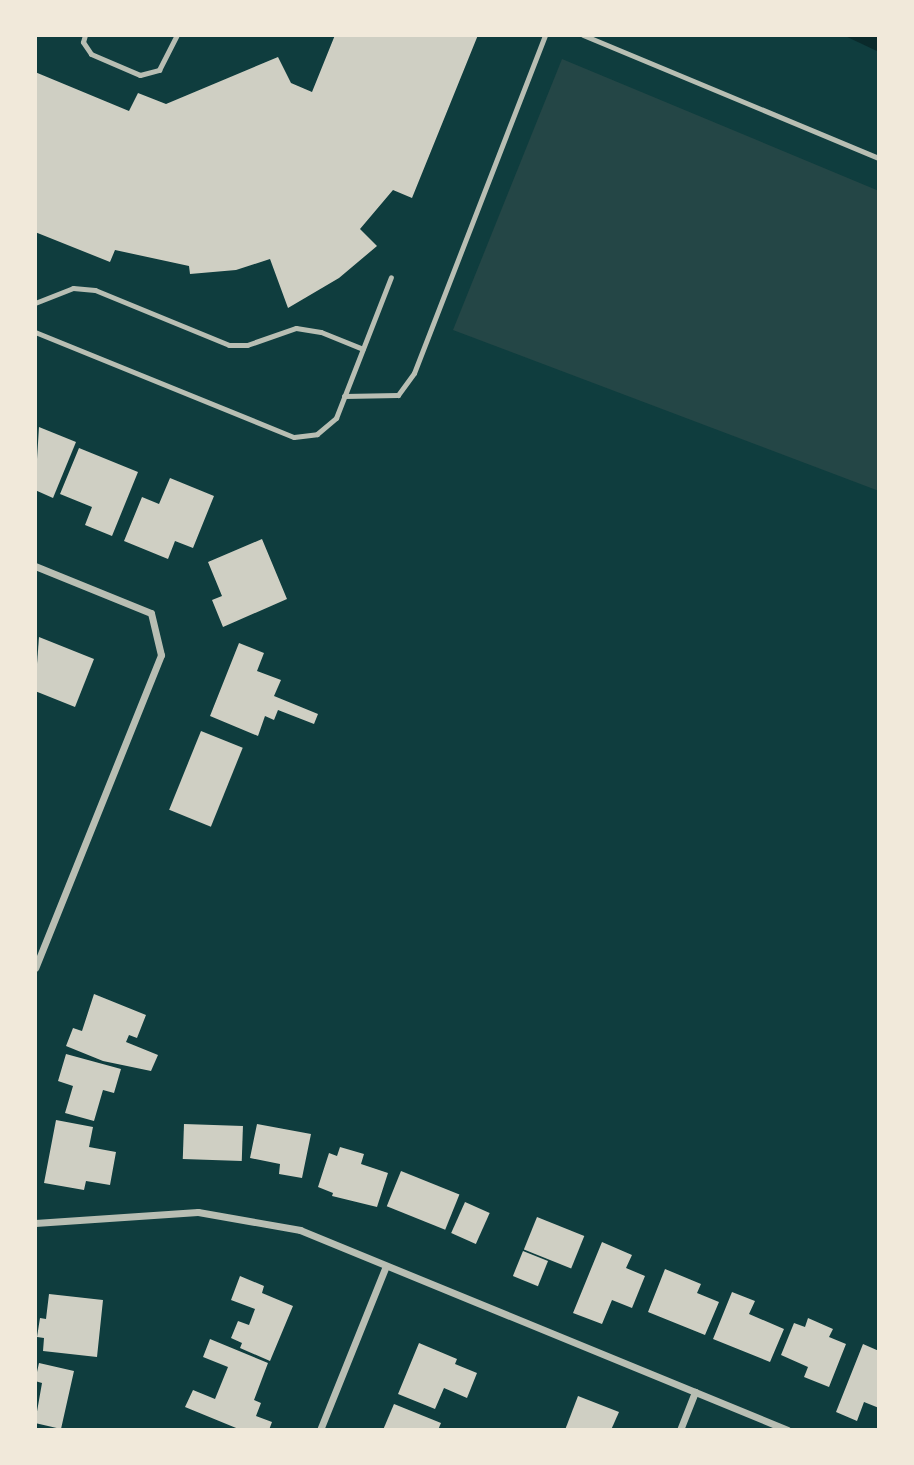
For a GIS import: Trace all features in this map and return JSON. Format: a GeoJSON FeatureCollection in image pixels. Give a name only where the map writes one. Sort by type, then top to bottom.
{"type":"FeatureCollection","features":[{"type":"Feature","properties":{"kind":"street"},"geometry":{"type":"LineString","coordinates":[[35,566],[151,613],[161,655],[35,968]]}},
{"type":"Feature","properties":{"kind":"street"},"geometry":{"type":"LineString","coordinates":[[35,1223],[198,1212],[300,1230],[788,1430]]}},
{"type":"Feature","properties":{"kind":"street"},"geometry":{"type":"LineString","coordinates":[[320,1430],[386,1266]]}},
{"type":"Feature","properties":{"kind":"street"},"geometry":{"type":"LineString","coordinates":[[680,1430],[695,1392]]}},
{"type":"Feature","properties":{"kind":"lane"},"geometry":{"type":"LineString","coordinates":[[85,35],[83,42],[91,54],[140,75],[159,70],[177,35]]}},
{"type":"Feature","properties":{"kind":"lane"},"geometry":{"type":"LineString","coordinates":[[344,396],[398,395],[414,373],[545,35]]}},
{"type":"Feature","properties":{"kind":"lane"},"geometry":{"type":"LineString","coordinates":[[583,35],[879,158]]}},
{"type":"Feature","properties":{"kind":"lane"},"geometry":{"type":"LineString","coordinates":[[35,332],[294,438],[317,434],[336,418],[391,277]]}},
{"type":"Feature","properties":{"kind":"lane"},"geometry":{"type":"LineString","coordinates":[[35,303],[72,288],[95,290],[229,345],[247,345],[296,328],[321,332],[363,349]]}},
{"type":"Feature","properties":{"kind":"shaded area"},"geometry":{"type":"Polygon","coordinates":[[[843,35],[879,35],[879,52],[843,35]]]}},
{"type":"Feature","properties":{"kind":"shaded area"},"geometry":{"type":"Polygon","coordinates":[[[562,59],[879,191],[879,491],[453,330],[562,59]]]}},
{"type":"Feature","properties":{"kind":"building"},"geometry":{"type":"Polygon","coordinates":[[[335,35],[478,35],[412,198],[393,190],[360,229],[377,246],[339,278],[288,308],[270,259],[236,270],[190,274],[189,266],[115,250],[110,262],[35,232],[35,72],[129,111],[138,93],[166,104],[278,57],[291,83],[312,92],[335,35]]]}},
{"type":"Feature","properties":{"kind":"building"},"geometry":{"type":"Polygon","coordinates":[[[39,427],[76,442],[53,498],[35,490],[39,427]]]}},
{"type":"Feature","properties":{"kind":"building"},"geometry":{"type":"Polygon","coordinates":[[[79,448],[138,472],[112,536],[85,525],[92,507],[60,494],[79,448]]]}},
{"type":"Feature","properties":{"kind":"building"},"geometry":{"type":"Polygon","coordinates":[[[170,478],[214,496],[193,548],[175,541],[168,559],[124,541],[142,497],[159,504],[170,478]]]}},
{"type":"Feature","properties":{"kind":"building"},"geometry":{"type":"Polygon","coordinates":[[[262,539],[287,599],[223,627],[212,600],[222,596],[208,562],[262,539]]]}},
{"type":"Feature","properties":{"kind":"building"},"geometry":{"type":"Polygon","coordinates":[[[39,637],[94,659],[75,707],[35,691],[39,637]]]}},
{"type":"Feature","properties":{"kind":"building"},"geometry":{"type":"Polygon","coordinates":[[[239,643],[264,653],[257,671],[281,680],[274,696],[318,714],[314,724],[278,710],[274,720],[265,716],[258,736],[210,716],[239,643]]]}},
{"type":"Feature","properties":{"kind":"building"},"geometry":{"type":"Polygon","coordinates":[[[201,731],[243,748],[211,827],[169,810],[201,731]]]}},
{"type":"Feature","properties":{"kind":"building"},"geometry":{"type":"Polygon","coordinates":[[[94,994],[146,1015],[137,1038],[129,1035],[126,1042],[158,1055],[151,1071],[103,1061],[66,1046],[73,1028],[82,1031],[94,994]]]}},
{"type":"Feature","properties":{"kind":"building"},"geometry":{"type":"Polygon","coordinates":[[[66,1054],[121,1069],[114,1093],[103,1090],[94,1121],[65,1113],[73,1086],[58,1081],[66,1054]]]}},
{"type":"Feature","properties":{"kind":"building"},"geometry":{"type":"Polygon","coordinates":[[[56,1120],[93,1127],[89,1147],[116,1152],[110,1185],[86,1181],[84,1190],[44,1183],[56,1120]]]}},
{"type":"Feature","properties":{"kind":"building"},"geometry":{"type":"Polygon","coordinates":[[[184,1124],[243,1126],[242,1161],[183,1159],[184,1124]]]}},
{"type":"Feature","properties":{"kind":"building"},"geometry":{"type":"Polygon","coordinates":[[[257,1124],[311,1134],[302,1178],[279,1174],[280,1164],[250,1158],[257,1124]]]}},
{"type":"Feature","properties":{"kind":"building"},"geometry":{"type":"Polygon","coordinates":[[[340,1147],[364,1154],[361,1164],[388,1173],[377,1207],[332,1196],[333,1193],[318,1187],[329,1153],[337,1156],[340,1147]]]}},
{"type":"Feature","properties":{"kind":"building"},"geometry":{"type":"Polygon","coordinates":[[[401,1171],[459,1195],[445,1230],[387,1206],[401,1171]]]}},
{"type":"Feature","properties":{"kind":"building"},"geometry":{"type":"Polygon","coordinates":[[[465,1202],[490,1213],[476,1244],[451,1233],[465,1202]]]}},
{"type":"Feature","properties":{"kind":"building"},"geometry":{"type":"Polygon","coordinates":[[[537,1217],[584,1236],[571,1269],[524,1249],[537,1217]]]}},
{"type":"Feature","properties":{"kind":"building"},"geometry":{"type":"Polygon","coordinates":[[[602,1242],[632,1255],[626,1268],[645,1276],[632,1308],[612,1300],[602,1324],[573,1313],[602,1242]]]}},
{"type":"Feature","properties":{"kind":"building"},"geometry":{"type":"Polygon","coordinates":[[[523,1251],[548,1261],[538,1286],[513,1276],[523,1251]]]}},
{"type":"Feature","properties":{"kind":"building"},"geometry":{"type":"Polygon","coordinates":[[[665,1269],[701,1284],[697,1293],[719,1302],[705,1335],[648,1312],[665,1269]]]}},
{"type":"Feature","properties":{"kind":"building"},"geometry":{"type":"Polygon","coordinates":[[[240,1276],[264,1286],[262,1293],[293,1306],[270,1361],[240,1348],[242,1343],[231,1338],[238,1321],[249,1325],[255,1309],[231,1300],[240,1276]]]}},
{"type":"Feature","properties":{"kind":"building"},"geometry":{"type":"Polygon","coordinates":[[[732,1292],[755,1301],[749,1314],[784,1329],[770,1362],[713,1339],[732,1292]]]}},
{"type":"Feature","properties":{"kind":"building"},"geometry":{"type":"Polygon","coordinates":[[[49,1294],[103,1300],[97,1357],[43,1351],[44,1338],[37,1337],[40,1318],[46,1319],[49,1294]]]}},
{"type":"Feature","properties":{"kind":"building"},"geometry":{"type":"Polygon","coordinates":[[[808,1318],[833,1329],[829,1337],[846,1344],[829,1387],[804,1377],[808,1367],[781,1355],[794,1323],[805,1327],[808,1318]]]}},
{"type":"Feature","properties":{"kind":"building"},"geometry":{"type":"Polygon","coordinates":[[[210,1339],[268,1363],[254,1400],[261,1403],[256,1416],[272,1422],[269,1430],[241,1430],[185,1407],[193,1390],[215,1399],[228,1367],[203,1357],[210,1339]]]}},
{"type":"Feature","properties":{"kind":"building"},"geometry":{"type":"Polygon","coordinates":[[[419,1343],[457,1359],[455,1364],[477,1373],[467,1398],[444,1388],[435,1409],[398,1394],[419,1343]]]}},
{"type":"Feature","properties":{"kind":"building"},"geometry":{"type":"Polygon","coordinates":[[[863,1344],[879,1351],[879,1408],[864,1402],[857,1421],[836,1412],[863,1344]]]}},
{"type":"Feature","properties":{"kind":"building"},"geometry":{"type":"Polygon","coordinates":[[[39,1363],[74,1371],[61,1429],[35,1423],[42,1383],[35,1381],[39,1363]]]}},
{"type":"Feature","properties":{"kind":"building"},"geometry":{"type":"Polygon","coordinates":[[[578,1396],[619,1412],[611,1430],[565,1430],[578,1396]]]}},
{"type":"Feature","properties":{"kind":"building"},"geometry":{"type":"Polygon","coordinates":[[[394,1404],[441,1423],[438,1430],[383,1430],[394,1404]]]}}]}
